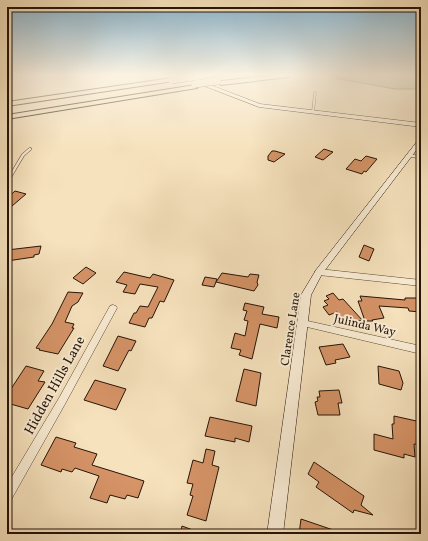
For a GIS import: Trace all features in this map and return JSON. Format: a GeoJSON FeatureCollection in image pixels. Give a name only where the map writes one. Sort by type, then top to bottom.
{"type":"FeatureCollection","features":[{"type":"Feature","properties":{"kind":"highway"},"geometry":{"type":"LineString","coordinates":[[7,104],[33,100]]}},
{"type":"Feature","properties":{"kind":"highway"},"geometry":{"type":"LineString","coordinates":[[7,109],[61,100]]}},
{"type":"Feature","properties":{"kind":"highway"},"geometry":{"type":"LineString","coordinates":[[7,113],[85,100]]}},
{"type":"Feature","properties":{"kind":"highway"},"geometry":{"type":"LineString","coordinates":[[7,117],[112,100]]}},
{"type":"Feature","properties":{"kind":"street"},"geometry":{"type":"LineString","coordinates":[[244,100],[282,109],[421,125]]}},
{"type":"Feature","properties":{"kind":"street","name":"Clarence Lane"},"geometry":{"type":"LineString","coordinates":[[275,534],[306,295],[319,272],[421,140]]}},
{"type":"Feature","properties":{"kind":"street"},"geometry":{"type":"LineString","coordinates":[[410,155],[421,158]]}},
{"type":"Feature","properties":{"kind":"street"},"geometry":{"type":"LineString","coordinates":[[319,272],[421,283]]}},
{"type":"Feature","properties":{"kind":"street","name":"Hidden Hills Lane"},"geometry":{"type":"LineString","coordinates":[[7,496],[62,401],[113,308]]}},
{"type":"Feature","properties":{"kind":"street","name":"Julinda Way"},"geometry":{"type":"LineString","coordinates":[[303,323],[421,350]]}},
{"type":"Feature","properties":{"kind":"lane"},"geometry":{"type":"LineString","coordinates":[[313,112],[316,100]]}},
{"type":"Feature","properties":{"kind":"lane"},"geometry":{"type":"LineString","coordinates":[[7,182],[23,155],[30,149]]}},
{"type":"Feature","properties":{"kind":"building"},"geometry":{"type":"Polygon","coordinates":[[[324,149],[333,152],[323,160],[315,157],[324,149]]]}},
{"type":"Feature","properties":{"kind":"building"},"geometry":{"type":"Polygon","coordinates":[[[272,151],[285,154],[274,162],[268,160],[268,156],[272,151]]]}},
{"type":"Feature","properties":{"kind":"building"},"geometry":{"type":"Polygon","coordinates":[[[366,156],[377,159],[366,172],[364,171],[362,174],[346,169],[355,159],[361,161],[366,156]]]}},
{"type":"Feature","properties":{"kind":"building"},"geometry":{"type":"Polygon","coordinates":[[[15,191],[26,194],[12,206],[7,205],[7,198],[15,191]]]}},
{"type":"Feature","properties":{"kind":"building"},"geometry":{"type":"Polygon","coordinates":[[[364,245],[374,249],[369,261],[359,257],[364,245]]]}},
{"type":"Feature","properties":{"kind":"building"},"geometry":{"type":"Polygon","coordinates":[[[41,246],[39,254],[34,255],[34,257],[7,261],[7,250],[41,246]]]}},
{"type":"Feature","properties":{"kind":"building"},"geometry":{"type":"Polygon","coordinates":[[[86,267],[96,273],[83,284],[73,278],[86,267]]]}},
{"type":"Feature","properties":{"kind":"building"},"geometry":{"type":"Polygon","coordinates":[[[124,272],[150,278],[153,274],[174,280],[164,302],[160,301],[152,318],[149,318],[145,327],[129,323],[134,313],[136,313],[140,306],[148,307],[158,287],[140,284],[135,294],[123,292],[127,285],[116,282],[124,272]]]}},
{"type":"Feature","properties":{"kind":"building"},"geometry":{"type":"Polygon","coordinates":[[[222,273],[248,277],[250,274],[259,275],[257,282],[258,285],[254,291],[216,282],[222,273]]]}},
{"type":"Feature","properties":{"kind":"building"},"geometry":{"type":"Polygon","coordinates":[[[205,277],[217,279],[214,287],[202,285],[205,277]]]}},
{"type":"Feature","properties":{"kind":"building"},"geometry":{"type":"Polygon","coordinates":[[[68,292],[83,293],[78,302],[72,306],[65,322],[74,324],[72,328],[74,328],[58,354],[39,350],[40,349],[36,348],[52,324],[68,292]]]}},
{"type":"Feature","properties":{"kind":"building"},"geometry":{"type":"Polygon","coordinates":[[[333,293],[339,300],[343,299],[363,321],[338,320],[337,312],[329,315],[323,307],[328,305],[324,301],[329,299],[326,296],[333,293]]]}},
{"type":"Feature","properties":{"kind":"building"},"geometry":{"type":"Polygon","coordinates":[[[360,296],[405,300],[405,298],[421,298],[421,312],[409,311],[408,308],[379,306],[384,318],[372,320],[373,321],[365,321],[358,301],[362,301],[360,296]]]}},
{"type":"Feature","properties":{"kind":"building"},"geometry":{"type":"Polygon","coordinates":[[[245,303],[264,307],[262,314],[279,317],[277,328],[260,324],[252,359],[239,355],[241,350],[231,348],[235,333],[245,336],[248,321],[244,320],[247,311],[243,310],[245,303]]]}},
{"type":"Feature","properties":{"kind":"building"},"geometry":{"type":"Polygon","coordinates":[[[118,336],[136,341],[131,351],[129,350],[118,371],[103,366],[118,336]]]}},
{"type":"Feature","properties":{"kind":"building"},"geometry":{"type":"Polygon","coordinates":[[[343,344],[350,357],[335,360],[336,363],[326,365],[319,347],[343,344]]]}},
{"type":"Feature","properties":{"kind":"building"},"geometry":{"type":"Polygon","coordinates":[[[26,366],[44,371],[38,381],[45,382],[28,409],[7,403],[7,395],[26,366]]]}},
{"type":"Feature","properties":{"kind":"building"},"geometry":{"type":"Polygon","coordinates":[[[378,366],[399,371],[403,383],[401,390],[379,384],[378,366]]]}},
{"type":"Feature","properties":{"kind":"building"},"geometry":{"type":"Polygon","coordinates":[[[244,369],[261,373],[256,406],[236,401],[244,369]]]}},
{"type":"Feature","properties":{"kind":"building"},"geometry":{"type":"Polygon","coordinates":[[[95,380],[126,389],[116,410],[84,400],[95,380]]]}},
{"type":"Feature","properties":{"kind":"building"},"geometry":{"type":"Polygon","coordinates":[[[339,390],[342,403],[338,403],[340,415],[318,415],[315,402],[318,401],[317,397],[320,397],[319,391],[339,390]]]}},
{"type":"Feature","properties":{"kind":"building"},"geometry":{"type":"Polygon","coordinates":[[[394,416],[421,422],[421,445],[414,444],[415,457],[404,454],[404,458],[374,450],[374,434],[393,439],[392,424],[394,424],[394,416]]]}},
{"type":"Feature","properties":{"kind":"building"},"geometry":{"type":"Polygon","coordinates":[[[210,417],[252,426],[249,442],[235,438],[235,442],[205,436],[210,417]]]}},
{"type":"Feature","properties":{"kind":"building"},"geometry":{"type":"Polygon","coordinates":[[[56,437],[76,443],[74,447],[97,454],[92,465],[144,481],[138,498],[127,495],[125,499],[110,495],[107,503],[90,498],[99,476],[75,468],[72,472],[62,469],[61,472],[41,465],[56,437]]]}},
{"type":"Feature","properties":{"kind":"building"},"geometry":{"type":"Polygon","coordinates":[[[206,449],[215,451],[212,465],[219,467],[206,521],[187,515],[193,496],[190,495],[193,484],[187,483],[193,460],[203,463],[206,449]]]}},
{"type":"Feature","properties":{"kind":"building"},"geometry":{"type":"Polygon","coordinates":[[[314,462],[364,496],[361,505],[373,515],[354,510],[353,513],[316,487],[319,482],[308,474],[314,462]]]}},
{"type":"Feature","properties":{"kind":"building"},"geometry":{"type":"Polygon","coordinates":[[[301,519],[342,533],[342,534],[299,534],[301,519]]]}},
{"type":"Feature","properties":{"kind":"building"},"geometry":{"type":"Polygon","coordinates":[[[182,526],[201,533],[201,534],[180,534],[182,526]]]}}]}
